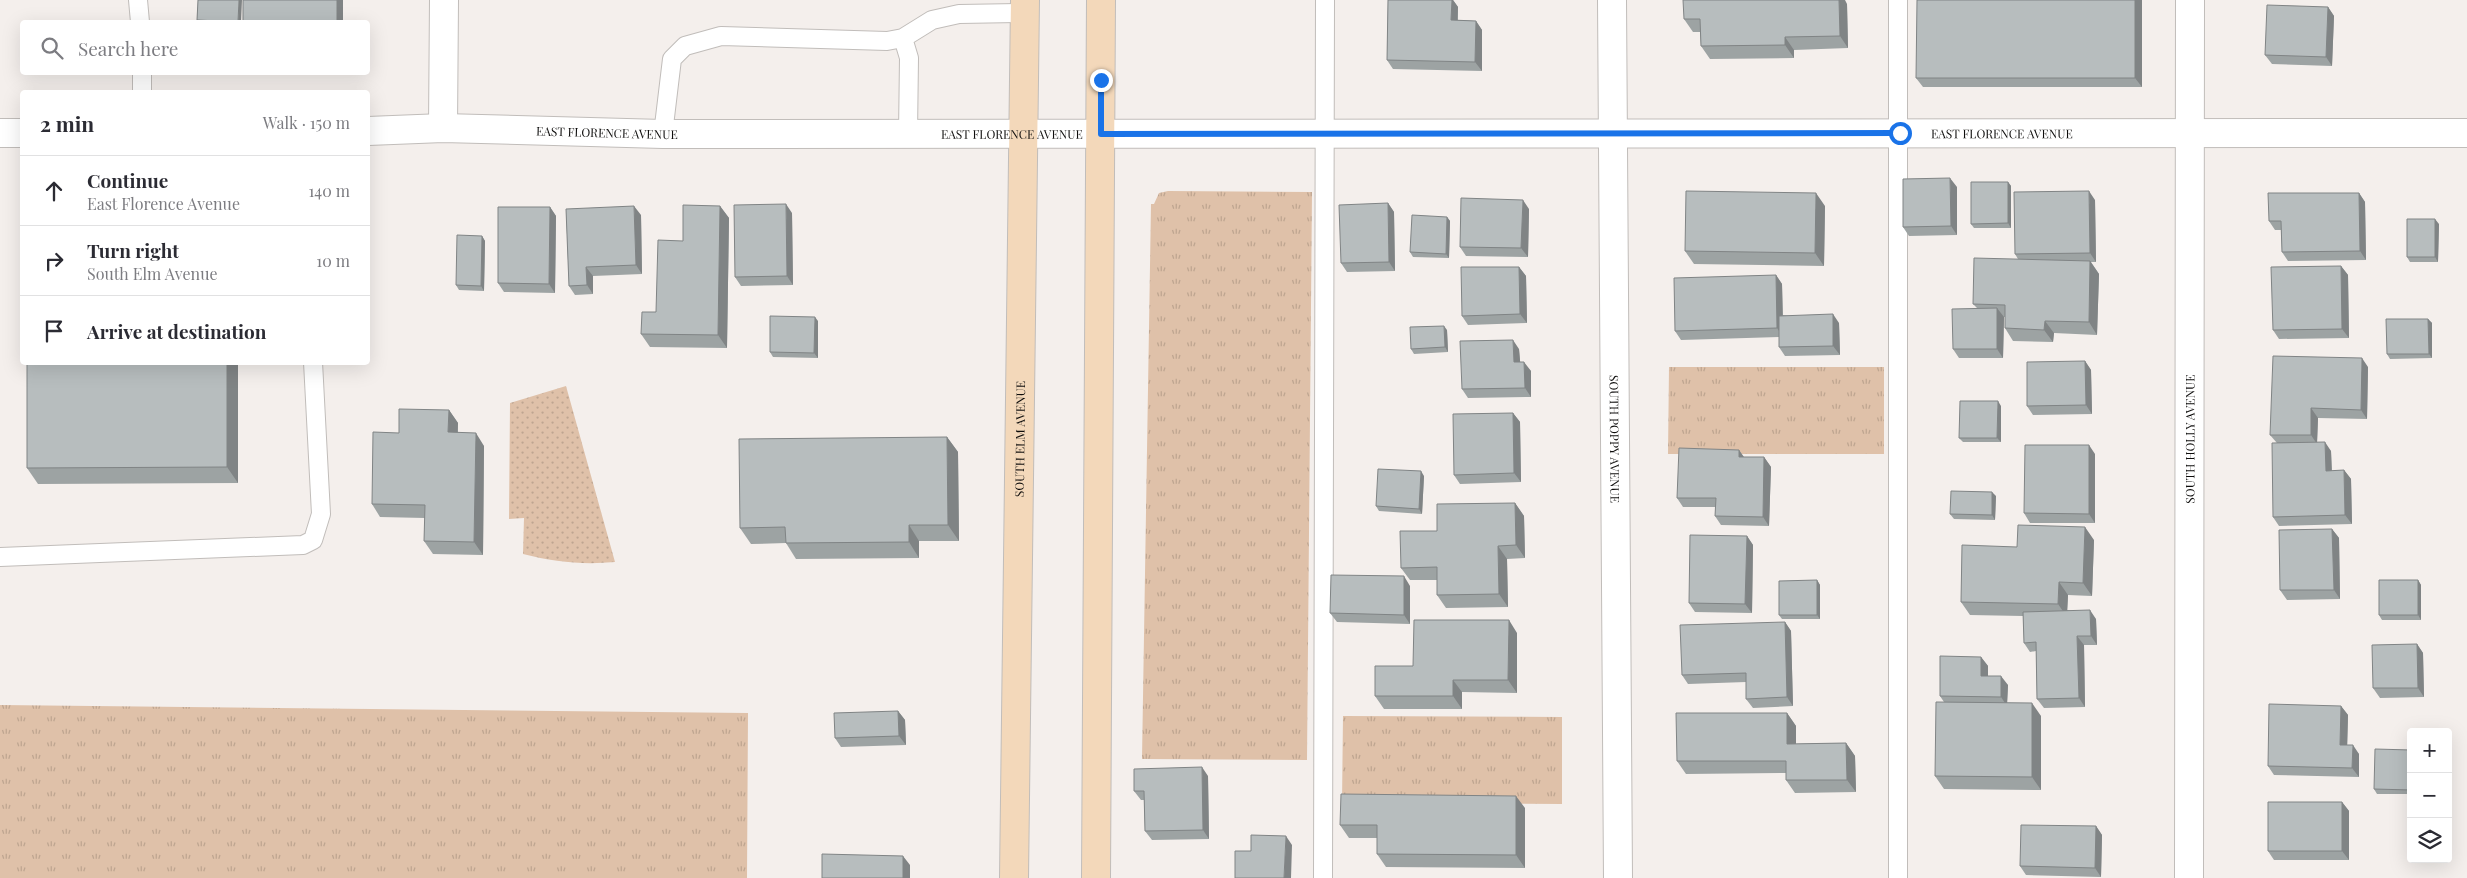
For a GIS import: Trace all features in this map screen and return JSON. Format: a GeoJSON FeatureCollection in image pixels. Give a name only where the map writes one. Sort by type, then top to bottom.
{"type":"FeatureCollection","features":[{"type":"Feature","properties":{"kind":"main road"},"geometry":{"type":"LineString","coordinates":[[1096,878],[1101,0]]}},
{"type":"Feature","properties":{"kind":"main road","name":"SOUTH ELM AVENUE"},"geometry":{"type":"LineString","coordinates":[[1014,878],[1025,134],[1025,6]]}},
{"type":"Feature","properties":{"kind":"street"},"geometry":{"type":"LineString","coordinates":[[444,0],[444,128]]}},
{"type":"Feature","properties":{"kind":"street","name":"SOUTH POPPY AVENUE"},"geometry":{"type":"LineString","coordinates":[[1612,0],[1618,878]]}},
{"type":"Feature","properties":{"kind":"street","name":"SOUTH HOLLY AVENUE"},"geometry":{"type":"LineString","coordinates":[[2189,878],[2190,0]]}},
{"type":"Feature","properties":{"kind":"street","name":"EAST FLORENCE AVENUE"},"geometry":{"type":"LineString","coordinates":[[370,131],[444,128],[663,134],[2467,133]]}},
{"type":"Feature","properties":{"kind":"street"},"geometry":{"type":"LineString","coordinates":[[0,133],[20,133]]}},
{"type":"Feature","properties":{"kind":"lane"},"geometry":{"type":"LineString","coordinates":[[138,0],[140,20]]}},
{"type":"Feature","properties":{"kind":"lane"},"geometry":{"type":"LineString","coordinates":[[1323,878],[1325,0]]}},
{"type":"Feature","properties":{"kind":"lane"},"geometry":{"type":"LineString","coordinates":[[1898,0],[1900,133],[1898,878]]}},
{"type":"Feature","properties":{"kind":"lane"},"geometry":{"type":"LineString","coordinates":[[663,134],[672,58],[685,46],[721,36],[887,41],[902,38],[959,7],[1025,6]]}},
{"type":"Feature","properties":{"kind":"lane"},"geometry":{"type":"LineString","coordinates":[[902,38],[909,58],[908,134]]}},
{"type":"Feature","properties":{"kind":"lane"},"geometry":{"type":"LineString","coordinates":[[142,75],[142,90]]}},
{"type":"Feature","properties":{"kind":"lane"},"geometry":{"type":"LineString","coordinates":[[0,557],[302,545],[313,540],[322,514],[313,365]]}},
{"type":"Feature","properties":{"kind":"green space"},"geometry":{"type":"Polygon","coordinates":[[[1168,191],[1312,192],[1307,760],[1142,759],[1151,204],[1154,204],[1159,193],[1168,191]]]}},
{"type":"Feature","properties":{"kind":"green space"},"geometry":{"type":"Polygon","coordinates":[[[1669,367],[1884,367],[1884,454],[1668,454],[1669,367]]]}},
{"type":"Feature","properties":{"kind":"green space"},"geometry":{"type":"Polygon","coordinates":[[[566,386],[615,562],[569,562],[523,554],[524,518],[509,519],[510,403],[566,386]]]}},
{"type":"Feature","properties":{"kind":"green space"},"geometry":{"type":"Polygon","coordinates":[[[0,705],[748,713],[747,878],[0,878],[0,705]]]}},
{"type":"Feature","properties":{"kind":"green space"},"geometry":{"type":"Polygon","coordinates":[[[1343,716],[1562,717],[1562,804],[1342,803],[1343,716]]]}},
{"type":"Feature","properties":{"kind":"building"},"geometry":{"type":"Polygon","coordinates":[[[198,0],[239,0],[238,20],[197,20],[198,0]]]}},
{"type":"Feature","properties":{"kind":"building"},"geometry":{"type":"Polygon","coordinates":[[[243,0],[337,0],[337,20],[243,20],[243,0]]]}},
{"type":"Feature","properties":{"kind":"building"},"geometry":{"type":"Polygon","coordinates":[[[1388,0],[1452,0],[1451,20],[1476,21],[1475,62],[1387,60],[1388,0]]]}},
{"type":"Feature","properties":{"kind":"building"},"geometry":{"type":"Polygon","coordinates":[[[1683,0],[1839,0],[1840,36],[1785,37],[1785,45],[1701,46],[1700,19],[1684,19],[1683,0]]]}},
{"type":"Feature","properties":{"kind":"building"},"geometry":{"type":"Polygon","coordinates":[[[1917,0],[2135,0],[2135,78],[1916,78],[1917,0]]]}},
{"type":"Feature","properties":{"kind":"building"},"geometry":{"type":"Polygon","coordinates":[[[2267,5],[2328,7],[2326,57],[2265,55],[2267,5]]]}},
{"type":"Feature","properties":{"kind":"building"},"geometry":{"type":"Polygon","coordinates":[[[1950,178],[1951,226],[1903,227],[1903,179],[1950,178]]]}},
{"type":"Feature","properties":{"kind":"building"},"geometry":{"type":"Polygon","coordinates":[[[1971,182],[2008,182],[2008,223],[1971,224],[1971,182]]]}},
{"type":"Feature","properties":{"kind":"building"},"geometry":{"type":"Polygon","coordinates":[[[1686,191],[1816,193],[1815,253],[1685,251],[1686,191]]]}},
{"type":"Feature","properties":{"kind":"building"},"geometry":{"type":"Polygon","coordinates":[[[2089,191],[2090,253],[2015,254],[2014,192],[2089,191]]]}},
{"type":"Feature","properties":{"kind":"building"},"geometry":{"type":"Polygon","coordinates":[[[2268,193],[2359,193],[2360,251],[2282,252],[2281,221],[2269,221],[2268,193]]]}},
{"type":"Feature","properties":{"kind":"building"},"geometry":{"type":"Polygon","coordinates":[[[1461,198],[1523,200],[1521,248],[1460,247],[1461,198]]]}},
{"type":"Feature","properties":{"kind":"building"},"geometry":{"type":"Polygon","coordinates":[[[1388,203],[1389,262],[1341,263],[1339,205],[1388,203]]]}},
{"type":"Feature","properties":{"kind":"building"},"geometry":{"type":"Polygon","coordinates":[[[786,204],[787,276],[735,277],[734,205],[786,204]]]}},
{"type":"Feature","properties":{"kind":"building"},"geometry":{"type":"Polygon","coordinates":[[[683,205],[720,206],[718,335],[641,334],[642,312],[656,312],[658,240],[683,241],[683,205]]]}},
{"type":"Feature","properties":{"kind":"building"},"geometry":{"type":"Polygon","coordinates":[[[634,206],[636,265],[586,267],[587,285],[569,286],[566,209],[634,206]]]}},
{"type":"Feature","properties":{"kind":"building"},"geometry":{"type":"Polygon","coordinates":[[[498,207],[550,207],[549,284],[498,283],[498,207]]]}},
{"type":"Feature","properties":{"kind":"building"},"geometry":{"type":"Polygon","coordinates":[[[1412,215],[1447,217],[1446,254],[1410,252],[1412,215]]]}},
{"type":"Feature","properties":{"kind":"building"},"geometry":{"type":"Polygon","coordinates":[[[2407,219],[2435,219],[2435,257],[2407,257],[2407,219]]]}},
{"type":"Feature","properties":{"kind":"building"},"geometry":{"type":"Polygon","coordinates":[[[457,235],[482,236],[481,286],[456,285],[457,235]]]}},
{"type":"Feature","properties":{"kind":"building"},"geometry":{"type":"Polygon","coordinates":[[[1974,258],[2090,261],[2089,322],[2045,321],[2044,330],[2005,328],[2005,305],[1973,304],[1974,258]]]}},
{"type":"Feature","properties":{"kind":"building"},"geometry":{"type":"Polygon","coordinates":[[[2341,266],[2342,329],[2273,330],[2271,267],[2341,266]]]}},
{"type":"Feature","properties":{"kind":"building"},"geometry":{"type":"Polygon","coordinates":[[[1461,267],[1519,267],[1520,314],[1462,316],[1461,267]]]}},
{"type":"Feature","properties":{"kind":"building"},"geometry":{"type":"Polygon","coordinates":[[[1776,275],[1777,328],[1675,331],[1674,278],[1776,275]]]}},
{"type":"Feature","properties":{"kind":"building"},"geometry":{"type":"Polygon","coordinates":[[[1997,308],[1997,349],[1953,349],[1952,309],[1997,308]]]}},
{"type":"Feature","properties":{"kind":"building"},"geometry":{"type":"Polygon","coordinates":[[[1833,314],[1833,346],[1779,347],[1779,316],[1833,314]]]}},
{"type":"Feature","properties":{"kind":"building"},"geometry":{"type":"Polygon","coordinates":[[[770,316],[815,317],[814,353],[770,352],[770,316]]]}},
{"type":"Feature","properties":{"kind":"building"},"geometry":{"type":"Polygon","coordinates":[[[2386,319],[2428,319],[2429,354],[2387,354],[2386,319]]]}},
{"type":"Feature","properties":{"kind":"building"},"geometry":{"type":"Polygon","coordinates":[[[1444,326],[1445,347],[1411,349],[1410,327],[1444,326]]]}},
{"type":"Feature","properties":{"kind":"building"},"geometry":{"type":"Polygon","coordinates":[[[1513,340],[1514,362],[1524,362],[1525,388],[1462,389],[1460,341],[1513,340]]]}},
{"type":"Feature","properties":{"kind":"building"},"geometry":{"type":"Polygon","coordinates":[[[2273,356],[2362,358],[2361,410],[2311,408],[2311,435],[2270,435],[2273,356]]]}},
{"type":"Feature","properties":{"kind":"building"},"geometry":{"type":"Polygon","coordinates":[[[2085,361],[2086,405],[2027,406],[2027,362],[2085,361]]]}},
{"type":"Feature","properties":{"kind":"building"},"geometry":{"type":"Polygon","coordinates":[[[27,365],[227,365],[227,467],[27,468],[27,365]]]}},
{"type":"Feature","properties":{"kind":"building"},"geometry":{"type":"Polygon","coordinates":[[[1960,401],[1998,401],[1997,438],[1959,438],[1960,401]]]}},
{"type":"Feature","properties":{"kind":"building"},"geometry":{"type":"Polygon","coordinates":[[[399,409],[449,410],[448,432],[476,433],[474,542],[424,541],[425,505],[372,504],[373,432],[399,433],[399,409]]]}},
{"type":"Feature","properties":{"kind":"building"},"geometry":{"type":"Polygon","coordinates":[[[1513,413],[1514,473],[1454,475],[1453,414],[1513,413]]]}},
{"type":"Feature","properties":{"kind":"building"},"geometry":{"type":"Polygon","coordinates":[[[947,437],[948,525],[909,525],[909,542],[786,543],[785,527],[740,528],[739,439],[947,437]]]}},
{"type":"Feature","properties":{"kind":"building"},"geometry":{"type":"Polygon","coordinates":[[[2325,442],[2326,471],[2344,470],[2345,515],[2273,517],[2272,443],[2325,442]]]}},
{"type":"Feature","properties":{"kind":"building"},"geometry":{"type":"Polygon","coordinates":[[[2025,445],[2089,445],[2089,514],[2024,513],[2025,445]]]}},
{"type":"Feature","properties":{"kind":"building"},"geometry":{"type":"Polygon","coordinates":[[[1679,448],[1739,450],[1739,457],[1764,457],[1763,517],[1715,516],[1716,498],[1677,498],[1679,448]]]}},
{"type":"Feature","properties":{"kind":"building"},"geometry":{"type":"Polygon","coordinates":[[[1378,469],[1421,471],[1419,509],[1376,506],[1378,469]]]}},
{"type":"Feature","properties":{"kind":"building"},"geometry":{"type":"Polygon","coordinates":[[[1951,491],[1992,492],[1992,515],[1950,514],[1951,491]]]}},
{"type":"Feature","properties":{"kind":"building"},"geometry":{"type":"Polygon","coordinates":[[[1515,503],[1516,545],[1498,546],[1499,594],[1437,595],[1437,567],[1401,568],[1400,531],[1437,531],[1437,504],[1515,503]]]}},
{"type":"Feature","properties":{"kind":"building"},"geometry":{"type":"Polygon","coordinates":[[[2018,525],[2085,527],[2083,583],[2059,582],[2058,604],[1961,602],[1962,545],[2017,547],[2018,525]]]}},
{"type":"Feature","properties":{"kind":"building"},"geometry":{"type":"Polygon","coordinates":[[[2332,529],[2334,590],[2280,590],[2279,530],[2332,529]]]}},
{"type":"Feature","properties":{"kind":"building"},"geometry":{"type":"Polygon","coordinates":[[[1690,535],[1747,536],[1745,604],[1689,603],[1690,535]]]}},
{"type":"Feature","properties":{"kind":"building"},"geometry":{"type":"Polygon","coordinates":[[[1331,575],[1404,576],[1404,615],[1330,613],[1331,575]]]}},
{"type":"Feature","properties":{"kind":"building"},"geometry":{"type":"Polygon","coordinates":[[[1817,580],[1817,615],[1779,615],[1779,581],[1817,580]]]}},
{"type":"Feature","properties":{"kind":"building"},"geometry":{"type":"Polygon","coordinates":[[[2379,580],[2418,580],[2418,615],[2379,615],[2379,580]]]}},
{"type":"Feature","properties":{"kind":"building"},"geometry":{"type":"Polygon","coordinates":[[[2090,610],[2091,636],[2077,636],[2079,698],[2037,699],[2036,642],[2024,643],[2023,612],[2090,610]]]}},
{"type":"Feature","properties":{"kind":"building"},"geometry":{"type":"Polygon","coordinates":[[[1414,620],[1509,620],[1508,680],[1453,680],[1453,696],[1375,696],[1375,666],[1413,666],[1414,620]]]}},
{"type":"Feature","properties":{"kind":"building"},"geometry":{"type":"Polygon","coordinates":[[[1785,622],[1787,697],[1746,699],[1746,673],[1682,675],[1680,625],[1785,622]]]}},
{"type":"Feature","properties":{"kind":"building"},"geometry":{"type":"Polygon","coordinates":[[[2417,644],[2418,688],[2373,688],[2372,645],[2417,644]]]}},
{"type":"Feature","properties":{"kind":"building"},"geometry":{"type":"Polygon","coordinates":[[[1940,656],[1981,657],[1981,676],[2001,676],[2001,697],[1940,696],[1940,656]]]}},
{"type":"Feature","properties":{"kind":"building"},"geometry":{"type":"Polygon","coordinates":[[[1936,702],[2032,703],[2032,777],[1935,776],[1936,702]]]}},
{"type":"Feature","properties":{"kind":"building"},"geometry":{"type":"Polygon","coordinates":[[[2269,704],[2341,706],[2340,745],[2353,745],[2352,768],[2268,766],[2269,704]]]}},
{"type":"Feature","properties":{"kind":"building"},"geometry":{"type":"Polygon","coordinates":[[[898,711],[899,736],[835,738],[834,713],[898,711]]]}},
{"type":"Feature","properties":{"kind":"building"},"geometry":{"type":"Polygon","coordinates":[[[1676,713],[1787,713],[1787,744],[1846,743],[1847,780],[1786,780],[1786,761],[1677,761],[1676,713]]]}},
{"type":"Feature","properties":{"kind":"building"},"geometry":{"type":"Polygon","coordinates":[[[2375,749],[2407,750],[2407,790],[2374,789],[2375,749]]]}},
{"type":"Feature","properties":{"kind":"building"},"geometry":{"type":"Polygon","coordinates":[[[1202,767],[1203,830],[1145,831],[1144,791],[1134,791],[1134,769],[1202,767]]]}},
{"type":"Feature","properties":{"kind":"building"},"geometry":{"type":"Polygon","coordinates":[[[1341,794],[1516,796],[1516,855],[1377,854],[1377,825],[1340,825],[1341,794]]]}},
{"type":"Feature","properties":{"kind":"building"},"geometry":{"type":"Polygon","coordinates":[[[2268,802],[2342,802],[2342,851],[2268,851],[2268,802]]]}},
{"type":"Feature","properties":{"kind":"building"},"geometry":{"type":"Polygon","coordinates":[[[2021,825],[2096,826],[2095,868],[2020,866],[2021,825]]]}},
{"type":"Feature","properties":{"kind":"building"},"geometry":{"type":"Polygon","coordinates":[[[1251,835],[1286,836],[1284,878],[1235,878],[1235,851],[1251,851],[1251,835]]]}},
{"type":"Feature","properties":{"kind":"building"},"geometry":{"type":"Polygon","coordinates":[[[822,854],[903,856],[903,878],[822,878],[822,854]]]}},
{"type":"Feature","properties":{"kind":"route"},"geometry":{"type":"LineString","coordinates":[[1101,80],[1101,134],[1900,133]]}}]}
